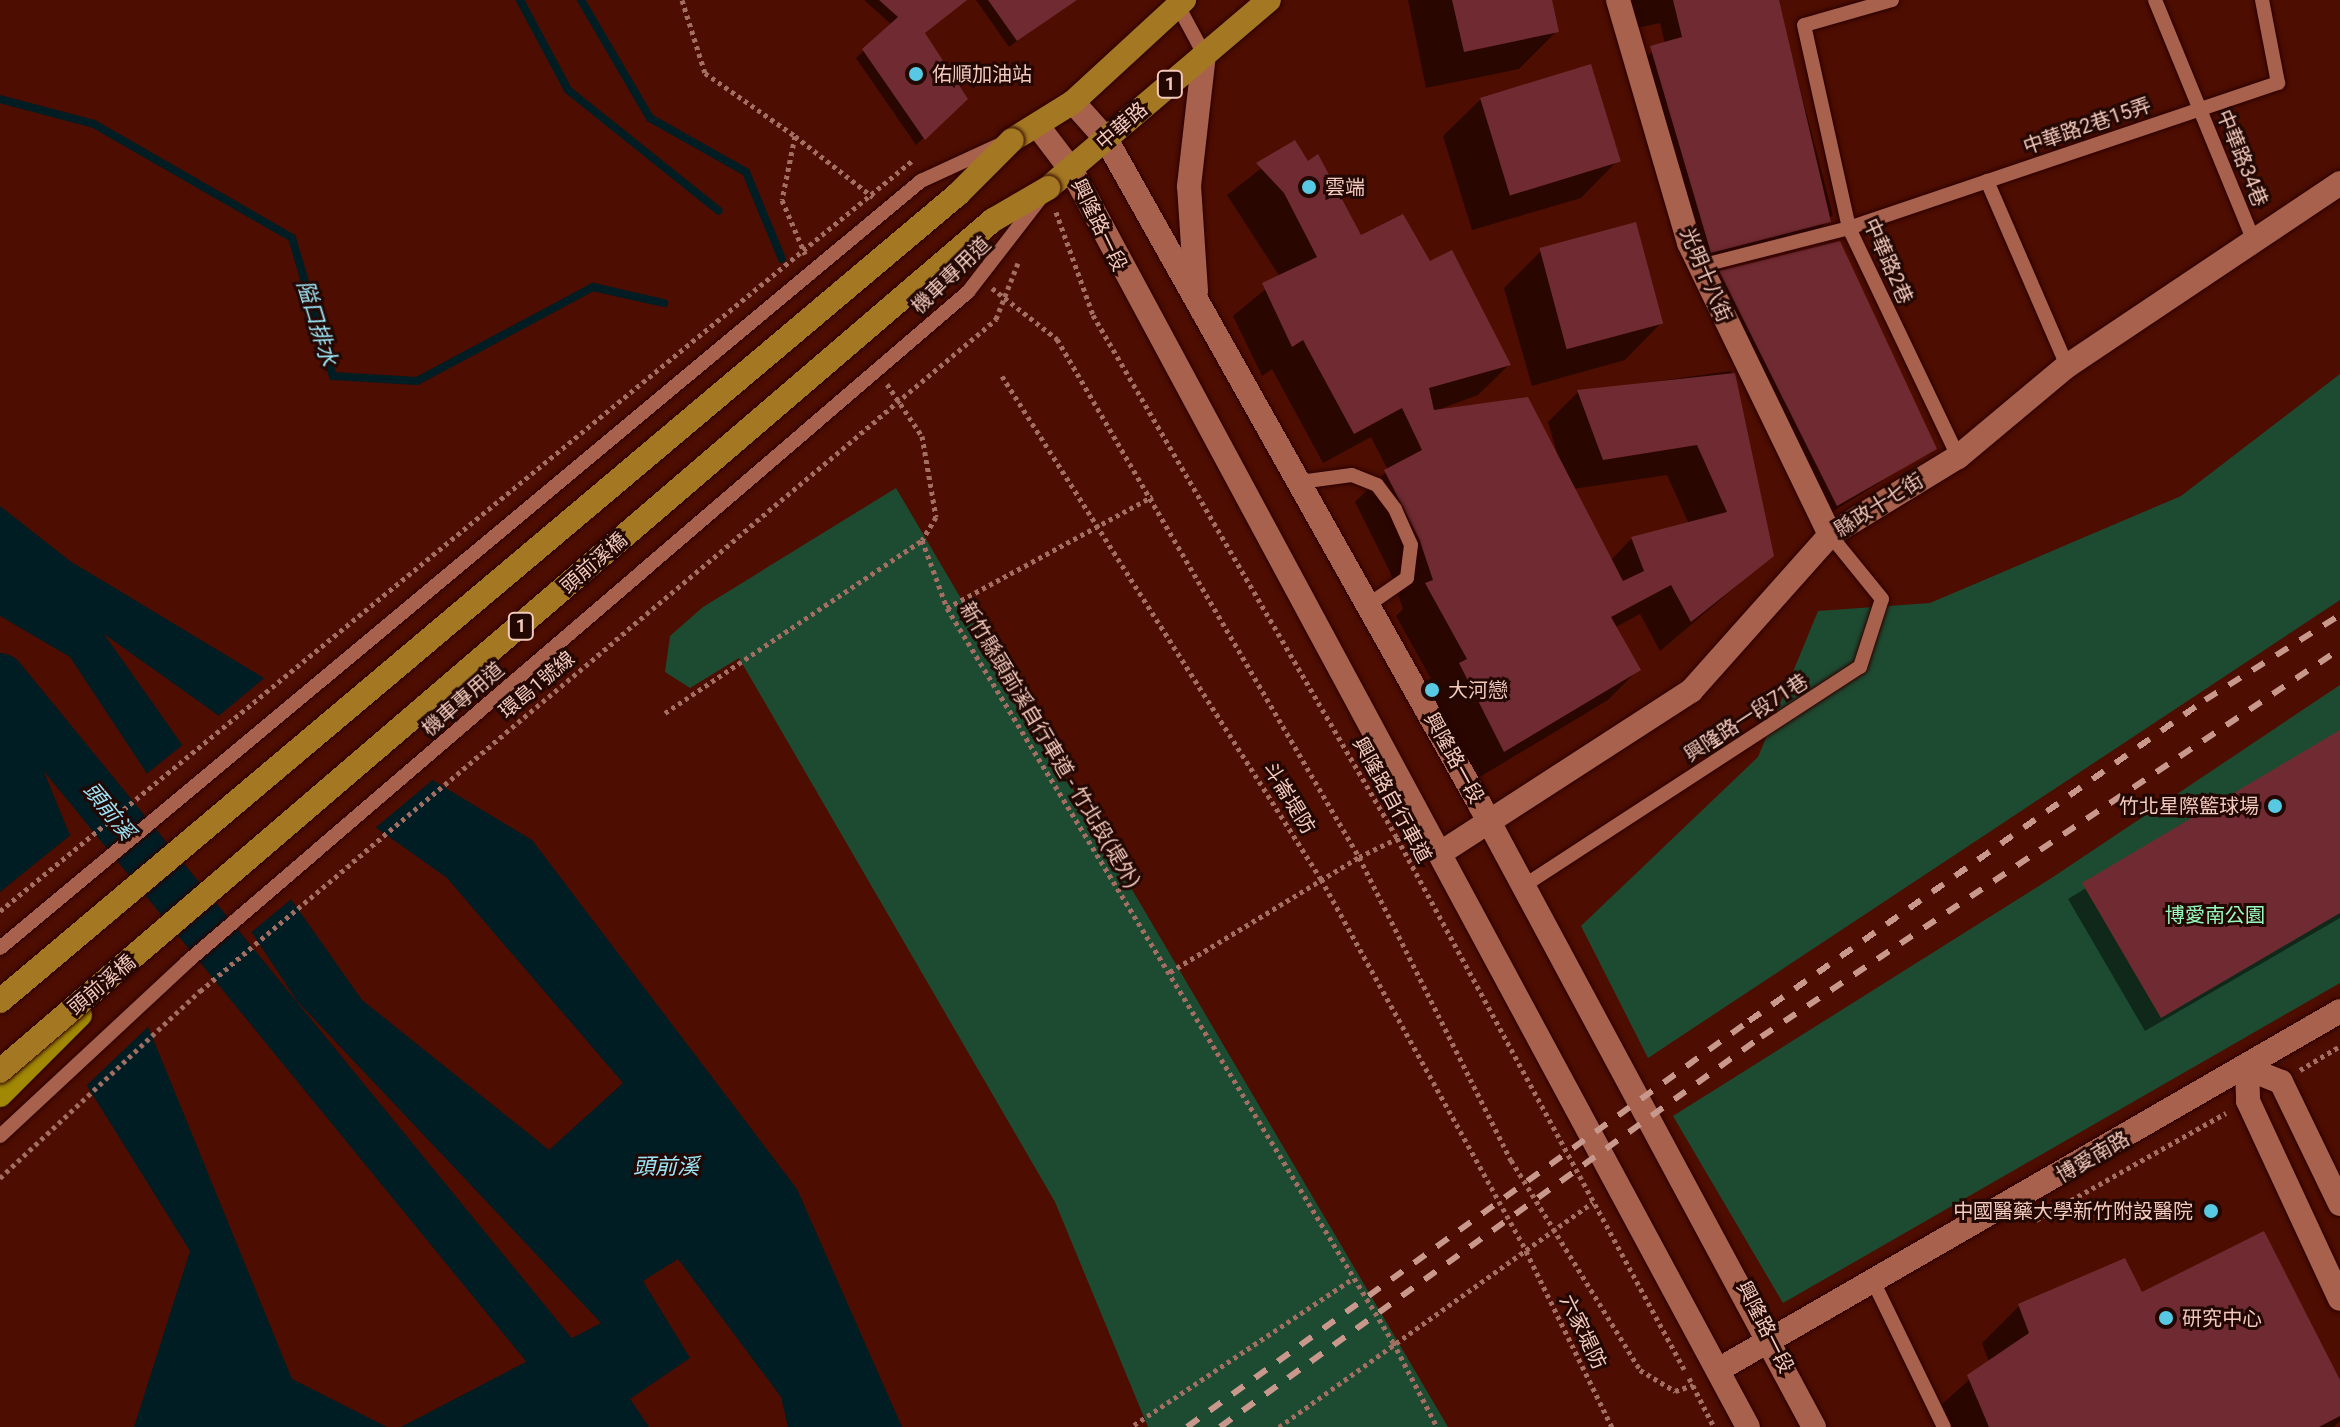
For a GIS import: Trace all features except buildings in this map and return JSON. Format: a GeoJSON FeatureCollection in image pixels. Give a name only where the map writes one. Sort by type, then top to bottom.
{"type":"FeatureCollection","features":[{"type":"Feature","properties":{"kind":"highway"},"geometry":{"type":"LineString","coordinates":[[0,985],[123,897]]}},
{"type":"Feature","properties":{"kind":"highway"},"geometry":{"type":"LineString","coordinates":[[0,1095],[157,938]]}},
{"type":"Feature","properties":{"kind":"main road","name":"中華路"},"geometry":{"type":"LineString","coordinates":[[1048,188],[1072,171],[1269,0]]}},
{"type":"Feature","properties":{"kind":"main road"},"geometry":{"type":"LineString","coordinates":[[0,1001],[958,194],[1012,140],[1073,102],[1179,2]]}},
{"type":"Feature","properties":{"kind":"main road","name":"頭前溪橋"},"geometry":{"type":"LineString","coordinates":[[0,1071],[993,220],[1048,188]]}},
{"type":"Feature","properties":{"kind":"street","name":"光明十八街"},"geometry":{"type":"LineString","coordinates":[[1618,0],[1700,266],[1830,535]]}},
{"type":"Feature","properties":{"kind":"street"},"geometry":{"type":"LineString","coordinates":[[1196,297],[1189,186],[1204,54]]}},
{"type":"Feature","properties":{"kind":"street","name":"興隆路一段"},"geometry":{"type":"LineString","coordinates":[[1073,102],[1106,139],[1300,482],[1775,1342],[1814,1427]]}},
{"type":"Feature","properties":{"kind":"street","name":"興隆路一段"},"geometry":{"type":"LineString","coordinates":[[1037,125],[1072,171],[1442,852],[1748,1427]]}},
{"type":"Feature","properties":{"kind":"street","name":"縣政十七街"},"geometry":{"type":"LineString","coordinates":[[1442,852],[1491,824],[1691,691],[1830,535],[1958,457],[2067,366],[2340,183]]}},
{"type":"Feature","properties":{"kind":"street","name":"博愛南路"},"geometry":{"type":"LineString","coordinates":[[1718,1370],[1775,1342],[2340,1011]]}},
{"type":"Feature","properties":{"kind":"street"},"geometry":{"type":"LineString","coordinates":[[2340,1204],[2281,1082],[2247,1068],[2248,1101],[2340,1299]]}},
{"type":"Feature","properties":{"kind":"lane","name":"中華路2巷"},"geometry":{"type":"LineString","coordinates":[[1892,0],[1804,25],[1849,228],[1958,457]]}},
{"type":"Feature","properties":{"kind":"lane"},"geometry":{"type":"LineString","coordinates":[[2155,0],[2200,109]]}},
{"type":"Feature","properties":{"kind":"lane","name":"中華路34巷"},"geometry":{"type":"LineString","coordinates":[[2254,241],[2200,109],[2278,83],[2262,0]]}},
{"type":"Feature","properties":{"kind":"lane"},"geometry":{"type":"LineString","coordinates":[[1179,2],[1204,54]]}},
{"type":"Feature","properties":{"kind":"lane","name":"中華路2巷15弄"},"geometry":{"type":"LineString","coordinates":[[1700,266],[1849,228],[2200,109]]}},
{"type":"Feature","properties":{"kind":"lane"},"geometry":{"type":"LineString","coordinates":[[0,948],[921,181],[1012,140]]}},
{"type":"Feature","properties":{"kind":"lane"},"geometry":{"type":"LineString","coordinates":[[1987,181],[2067,366]]}},
{"type":"Feature","properties":{"kind":"lane","name":"機車專用道"},"geometry":{"type":"LineString","coordinates":[[0,1136],[187,962],[968,292],[1048,188]]}},
{"type":"Feature","properties":{"kind":"lane"},"geometry":{"type":"LineString","coordinates":[[1300,482],[1352,475],[1377,485],[1395,509],[1411,545],[1407,578],[1368,605]]}},
{"type":"Feature","properties":{"kind":"lane","name":"興隆路一段71巷"},"geometry":{"type":"LineString","coordinates":[[1525,885],[1860,667],[1882,599],[1830,535]]}},
{"type":"Feature","properties":{"kind":"lane"},"geometry":{"type":"LineString","coordinates":[[1874,1283],[1944,1427]]}},
{"type":"Feature","properties":{"kind":"path"},"geometry":{"type":"LineString","coordinates":[[682,0],[705,73],[795,136],[882,204]]}},
{"type":"Feature","properties":{"kind":"path"},"geometry":{"type":"LineString","coordinates":[[795,136],[782,200],[814,268]]}},
{"type":"Feature","properties":{"kind":"path"},"geometry":{"type":"LineString","coordinates":[[0,911],[904,162],[920,159]]}},
{"type":"Feature","properties":{"kind":"path","name":"興隆路自行車道"},"geometry":{"type":"LineString","coordinates":[[1048,188],[1093,315],[1397,838],[1714,1427]]}},
{"type":"Feature","properties":{"kind":"path","name":"環島1號線"},"geometry":{"type":"LineString","coordinates":[[0,1178],[200,991],[996,319],[1025,246]]}},
{"type":"Feature","properties":{"kind":"path"},"geometry":{"type":"LineString","coordinates":[[982,281],[1057,339],[1153,496],[1359,857],[1511,1160],[1557,1227],[1640,1370],[1675,1391],[1693,1385]]}},
{"type":"Feature","properties":{"kind":"path"},"geometry":{"type":"LineString","coordinates":[[665,713],[922,540],[936,517],[934,479],[922,436],[881,374]]}},
{"type":"Feature","properties":{"kind":"path","name":"斗崙堤防"},"geometry":{"type":"LineString","coordinates":[[1002,376],[1321,879],[1526,1251]]}},
{"type":"Feature","properties":{"kind":"path"},"geometry":{"type":"LineString","coordinates":[[947,608],[1153,496]]}},
{"type":"Feature","properties":{"kind":"path","name":"新竹縣頭前溪自行車道 - 竹北段(堤外)"},"geometry":{"type":"LineString","coordinates":[[922,540],[947,608],[1170,972],[1351,1280],[1393,1342],[1437,1427]]}},
{"type":"Feature","properties":{"kind":"path"},"geometry":{"type":"LineString","coordinates":[[1170,972],[1321,879],[1425,822]]}},
{"type":"Feature","properties":{"kind":"path"},"geometry":{"type":"LineString","coordinates":[[2281,1082],[2340,1046]]}},
{"type":"Feature","properties":{"kind":"path"},"geometry":{"type":"LineString","coordinates":[[1279,1427],[1619,1182]]}},
{"type":"Feature","properties":{"kind":"path","name":"六家堤防"},"geometry":{"type":"LineString","coordinates":[[1526,1251],[1612,1427]]}},
{"type":"Feature","properties":{"kind":"path"},"geometry":{"type":"LineString","coordinates":[[1134,1425],[1351,1280]]}},
{"type":"Feature","properties":{"kind":"green space"},"geometry":{"type":"Polygon","coordinates":[[[2340,374],[2340,600],[1648,1058],[1581,926],[1758,757],[1818,611],[1930,603],[2181,496],[2340,374]]]}},
{"type":"Feature","properties":{"kind":"green space"},"geometry":{"type":"Polygon","coordinates":[[[896,488],[1448,1427],[1148,1427],[1055,1202],[739,658],[690,688],[665,672],[670,636],[703,607],[896,488]]]}},
{"type":"Feature","properties":{"kind":"green space","name":"博愛南公園"},"geometry":{"type":"Polygon","coordinates":[[[2340,685],[2340,983],[1783,1303],[1673,1116],[2050,879],[2340,685]]]}},
{"type":"Feature","properties":{"kind":"water","name":"頭前溪"},"geometry":{"type":"Polygon","coordinates":[[[0,506],[70,561],[532,840],[797,1189],[902,1427],[788,1427],[781,1397],[678,1259],[643,1281],[690,1358],[630,1399],[649,1427],[401,1427],[601,1323],[297,1001],[70,657],[0,616],[0,506]],[[104,634],[362,1000],[549,1150],[623,1083],[447,878],[104,634]]]}},
{"type":"Feature","properties":{"kind":"water","name":"頭前溪"},"geometry":{"type":"Polygon","coordinates":[[[0,664],[292,1379],[387,1427],[134,1427],[190,1251],[0,946],[0,664]]]}},
{"type":"Feature","properties":{"kind":"pier"},"geometry":{"type":"Polygon","coordinates":[[[268,675],[436,777],[373,830],[216,718],[268,675]]]}},
{"type":"Feature","properties":{"kind":"pier"},"geometry":{"type":"Polygon","coordinates":[[[185,743],[294,897],[248,935],[144,776],[185,743]]]}},
{"type":"Feature","properties":{"kind":"pier"},"geometry":{"type":"Polygon","coordinates":[[[73,833],[151,1024],[84,1088],[0,954],[0,892],[73,833]]]}},
{"type":"Feature","properties":{"kind":"waterway"},"geometry":{"type":"LineString","coordinates":[[520,0],[568,90],[719,211]]}},
{"type":"Feature","properties":{"kind":"waterway"},"geometry":{"type":"LineString","coordinates":[[581,0],[650,118],[746,172],[782,259]]}},
{"type":"Feature","properties":{"kind":"waterway","name":"隘口排水"},"geometry":{"type":"LineString","coordinates":[[0,99],[94,124],[292,238],[333,376],[417,381],[593,287],[664,303]]}},
{"type":"Feature","properties":{"kind":"waterway","name":"頭前溪"},"geometry":{"type":"LineString","coordinates":[[0,678],[612,1427]]}},
{"type":"Feature","properties":{"kind":"railway"},"geometry":{"type":"LineString","coordinates":[[1187,1427],[1749,1021],[2205,700],[2340,615]]}},
{"type":"Feature","properties":{"kind":"railway"},"geometry":{"type":"LineString","coordinates":[[1220,1427],[1761,1037],[2340,649]]}},
{"type":"Feature","properties":{"kind":"place","name":"佑順加油站"},"geometry":{"type":"Point","coordinates":[916,74]}},
{"type":"Feature","properties":{"kind":"place","name":"雲端"},"geometry":{"type":"Point","coordinates":[1309,187]}},
{"type":"Feature","properties":{"kind":"place","name":"大河戀"},"geometry":{"type":"Point","coordinates":[1432,690]}},
{"type":"Feature","properties":{"kind":"place","name":"竹北星際籃球場"},"geometry":{"type":"Point","coordinates":[2275,806]}},
{"type":"Feature","properties":{"kind":"place","name":"中國醫藥大學新竹附設醫院"},"geometry":{"type":"Point","coordinates":[2211,1211]}},
{"type":"Feature","properties":{"kind":"place","name":"研究中心"},"geometry":{"type":"Point","coordinates":[2166,1318]}}]}
